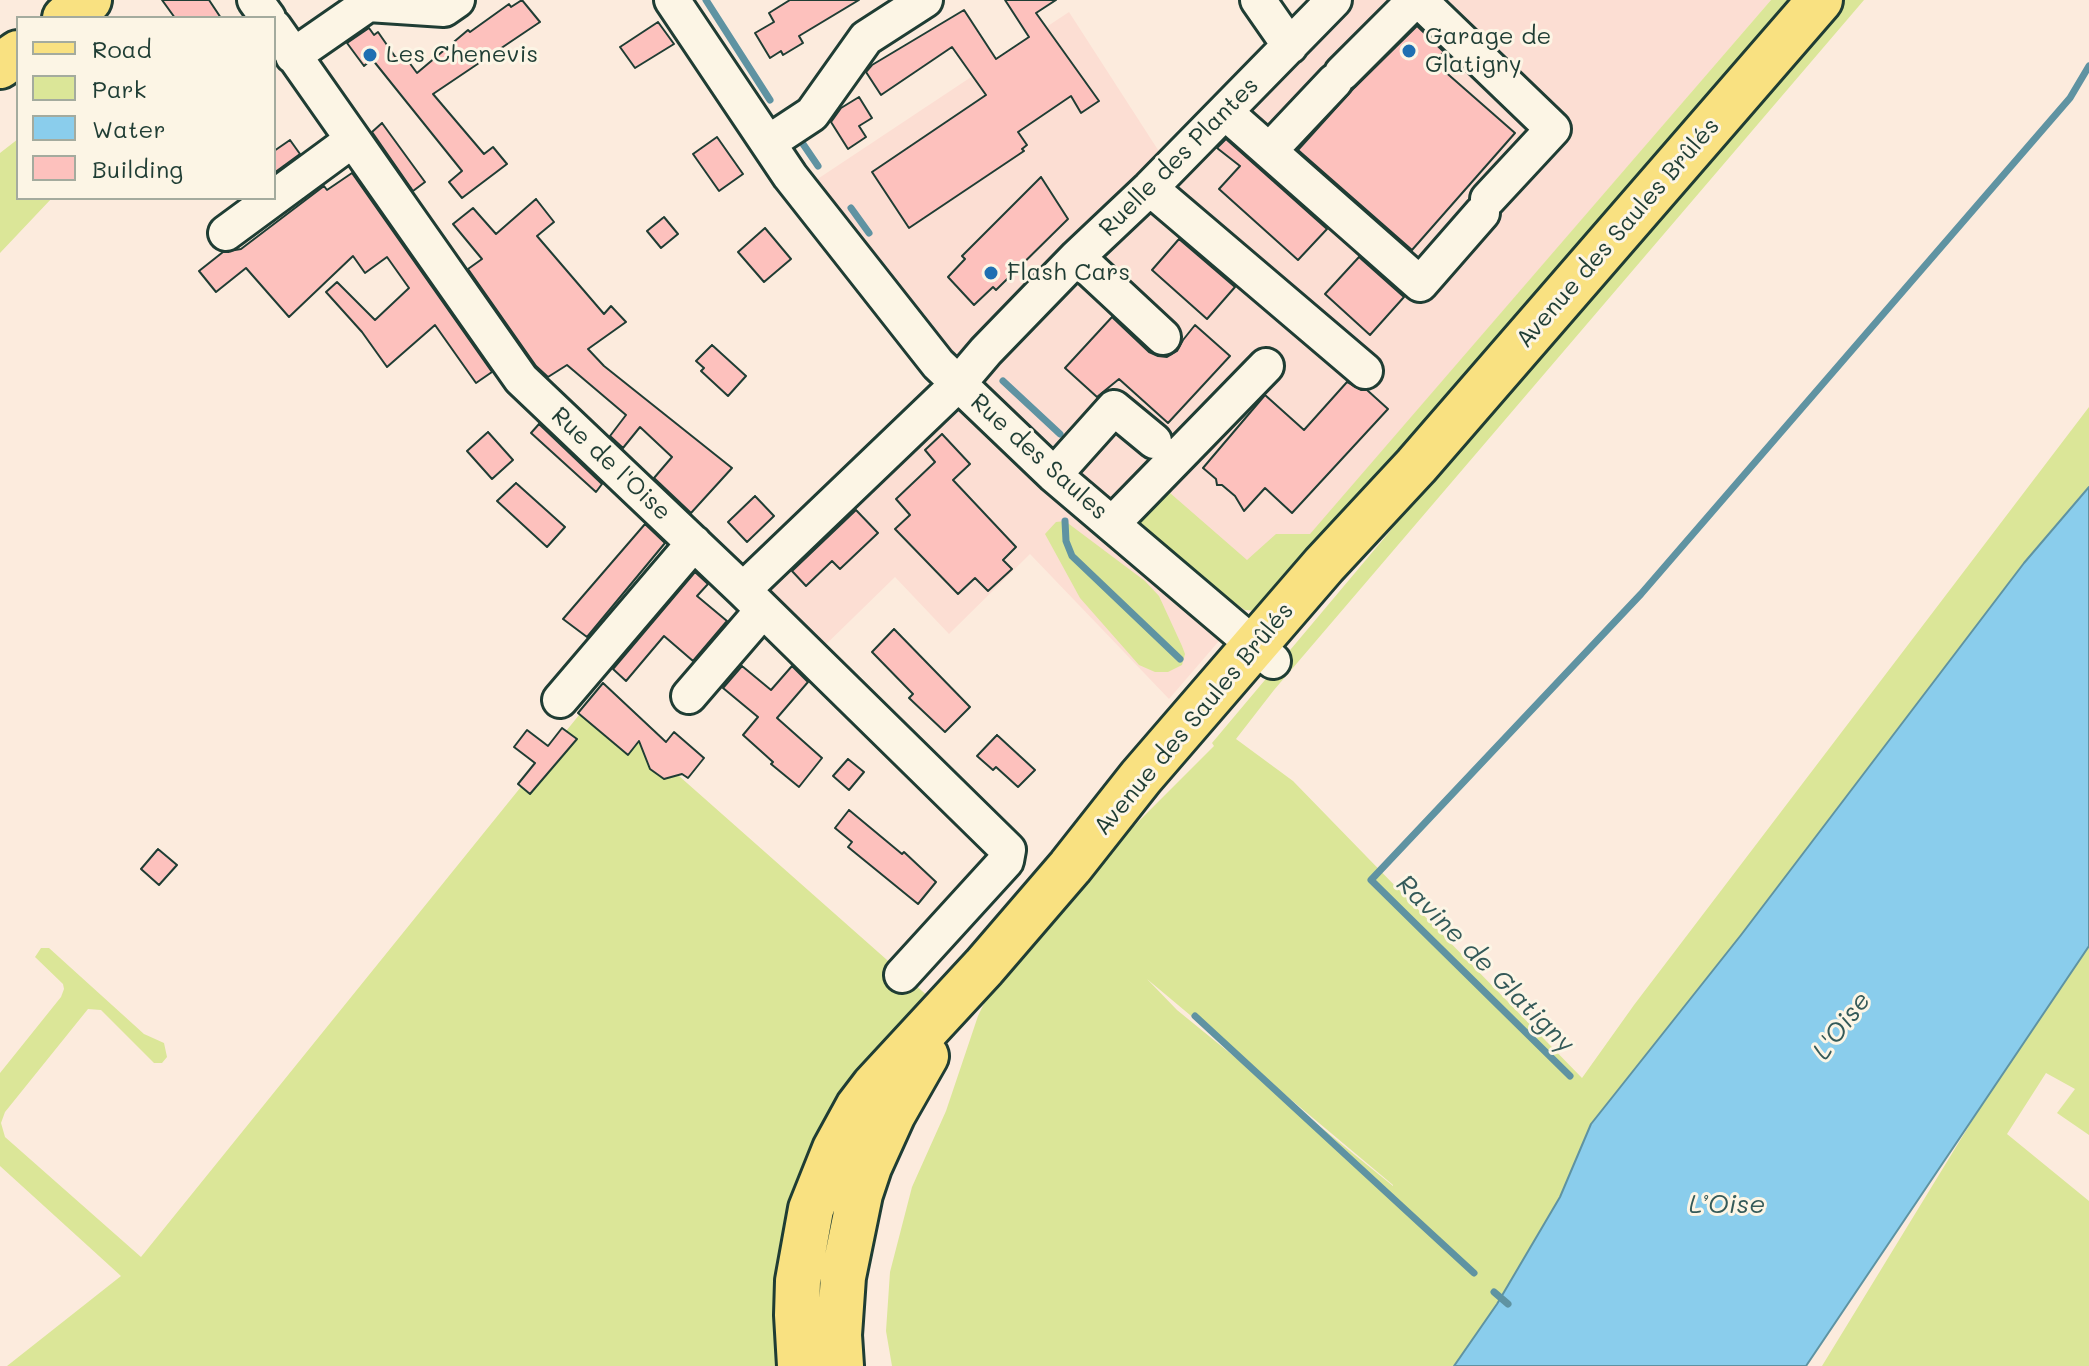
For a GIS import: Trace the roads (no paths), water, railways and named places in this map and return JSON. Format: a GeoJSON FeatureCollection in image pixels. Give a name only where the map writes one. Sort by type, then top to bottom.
{"type":"FeatureCollection","features":[{"type":"Feature","properties":{"kind":"main road"},"geometry":{"type":"LineString","coordinates":[[68,16],[89,0]]}},
{"type":"Feature","properties":{"kind":"main road","name":"Avenue des Saules Brûlés"},"geometry":{"type":"LineString","coordinates":[[984,967],[1060,879],[1155,794],[1368,516],[1416,466],[1820,0]]}},
{"type":"Feature","properties":{"kind":"main road"},"geometry":{"type":"LineString","coordinates":[[800,1366],[798,1281],[811,1209],[827,1166],[848,1123],[874,1086],[984,967]]}},
{"type":"Feature","properties":{"kind":"main road"},"geometry":{"type":"LineString","coordinates":[[841,1366],[839,1335],[843,1277],[852,1223],[869,1167],[900,1102],[984,967]]}},
{"type":"Feature","properties":{"kind":"street"},"geometry":{"type":"LineString","coordinates":[[293,56],[368,4],[444,9],[457,0]]}},
{"type":"Feature","properties":{"kind":"street"},"geometry":{"type":"LineString","coordinates":[[672,0],[801,190],[938,364],[958,384]]}},
{"type":"Feature","properties":{"kind":"street"},"geometry":{"type":"LineString","coordinates":[[768,143],[812,114],[866,38],[925,0]]}},
{"type":"Feature","properties":{"kind":"street"},"geometry":{"type":"LineString","coordinates":[[1258,0],[1290,46]]}},
{"type":"Feature","properties":{"kind":"street","name":"Ruelle des Plantes"},"geometry":{"type":"LineString","coordinates":[[958,384],[1077,257],[1150,188],[1334,0]]}},
{"type":"Feature","properties":{"kind":"street"},"geometry":{"type":"LineString","coordinates":[[1225,112],[1269,151],[1420,284],[1553,129],[1417,0],[1269,151]]}},
{"type":"Feature","properties":{"kind":"street","name":"Rue de l'Oise"},"geometry":{"type":"LineString","coordinates":[[276,30],[521,379],[753,600],[1008,850],[1006,861],[902,975]]}},
{"type":"Feature","properties":{"kind":"street"},"geometry":{"type":"LineString","coordinates":[[276,196],[351,141]]}},
{"type":"Feature","properties":{"kind":"street"},"geometry":{"type":"LineString","coordinates":[[1150,188],[1365,371]]}},
{"type":"Feature","properties":{"kind":"street"},"geometry":{"type":"LineString","coordinates":[[226,233],[271,200]]}},
{"type":"Feature","properties":{"kind":"street"},"geometry":{"type":"LineString","coordinates":[[1077,257],[1163,337]]}},
{"type":"Feature","properties":{"kind":"street"},"geometry":{"type":"LineString","coordinates":[[1113,523],[1266,366]]}},
{"type":"Feature","properties":{"kind":"street","name":"Rue des Saules"},"geometry":{"type":"LineString","coordinates":[[689,696],[753,600],[958,384],[1054,475],[1264,653]]}},
{"type":"Feature","properties":{"kind":"street"},"geometry":{"type":"LineString","coordinates":[[1054,475],[1114,408],[1154,441]]}},
{"type":"Feature","properties":{"kind":"street"},"geometry":{"type":"LineString","coordinates":[[560,700],[694,543]]}},
{"type":"Feature","properties":{"kind":"water","name":"L’Oise"},"geometry":{"type":"Polygon","coordinates":[[[2089,487],[2089,946],[1806,1366],[1454,1366],[1497,1304],[1560,1197],[1591,1124],[1741,935],[2024,563],[2089,487]]]}},
{"type":"Feature","properties":{"kind":"waterway"},"geometry":{"type":"LineString","coordinates":[[706,0],[770,100]]}},
{"type":"Feature","properties":{"kind":"waterway","name":"Ravine de Glatigny"},"geometry":{"type":"LineString","coordinates":[[1570,1076],[1371,880],[1641,594],[2070,98],[2089,66]]}},
{"type":"Feature","properties":{"kind":"waterway"},"geometry":{"type":"LineString","coordinates":[[803,144],[818,166]]}},
{"type":"Feature","properties":{"kind":"waterway"},"geometry":{"type":"LineString","coordinates":[[851,208],[869,233]]}},
{"type":"Feature","properties":{"kind":"waterway"},"geometry":{"type":"LineString","coordinates":[[1003,381],[1060,434]]}},
{"type":"Feature","properties":{"kind":"waterway"},"geometry":{"type":"LineString","coordinates":[[1065,521],[1066,541],[1072,556],[1180,659]]}},
{"type":"Feature","properties":{"kind":"waterway"},"geometry":{"type":"LineString","coordinates":[[1195,1016],[1474,1273]]}},
{"type":"Feature","properties":{"kind":"waterway"},"geometry":{"type":"LineString","coordinates":[[1494,1292],[1508,1304]]}},
{"type":"Feature","properties":{"kind":"place","name":"Garage de Glatigny"},"geometry":{"type":"Point","coordinates":[1409,51]}},
{"type":"Feature","properties":{"kind":"place","name":"Les Chenevis"},"geometry":{"type":"Point","coordinates":[370,55]}},
{"type":"Feature","properties":{"kind":"place","name":"Flash Cars"},"geometry":{"type":"Point","coordinates":[991,273]}},
{"type":"Feature","properties":{"kind":"water label","name":"L'Oise"},"geometry":{"type":"Point","coordinates":[1842,1026]}}]}
